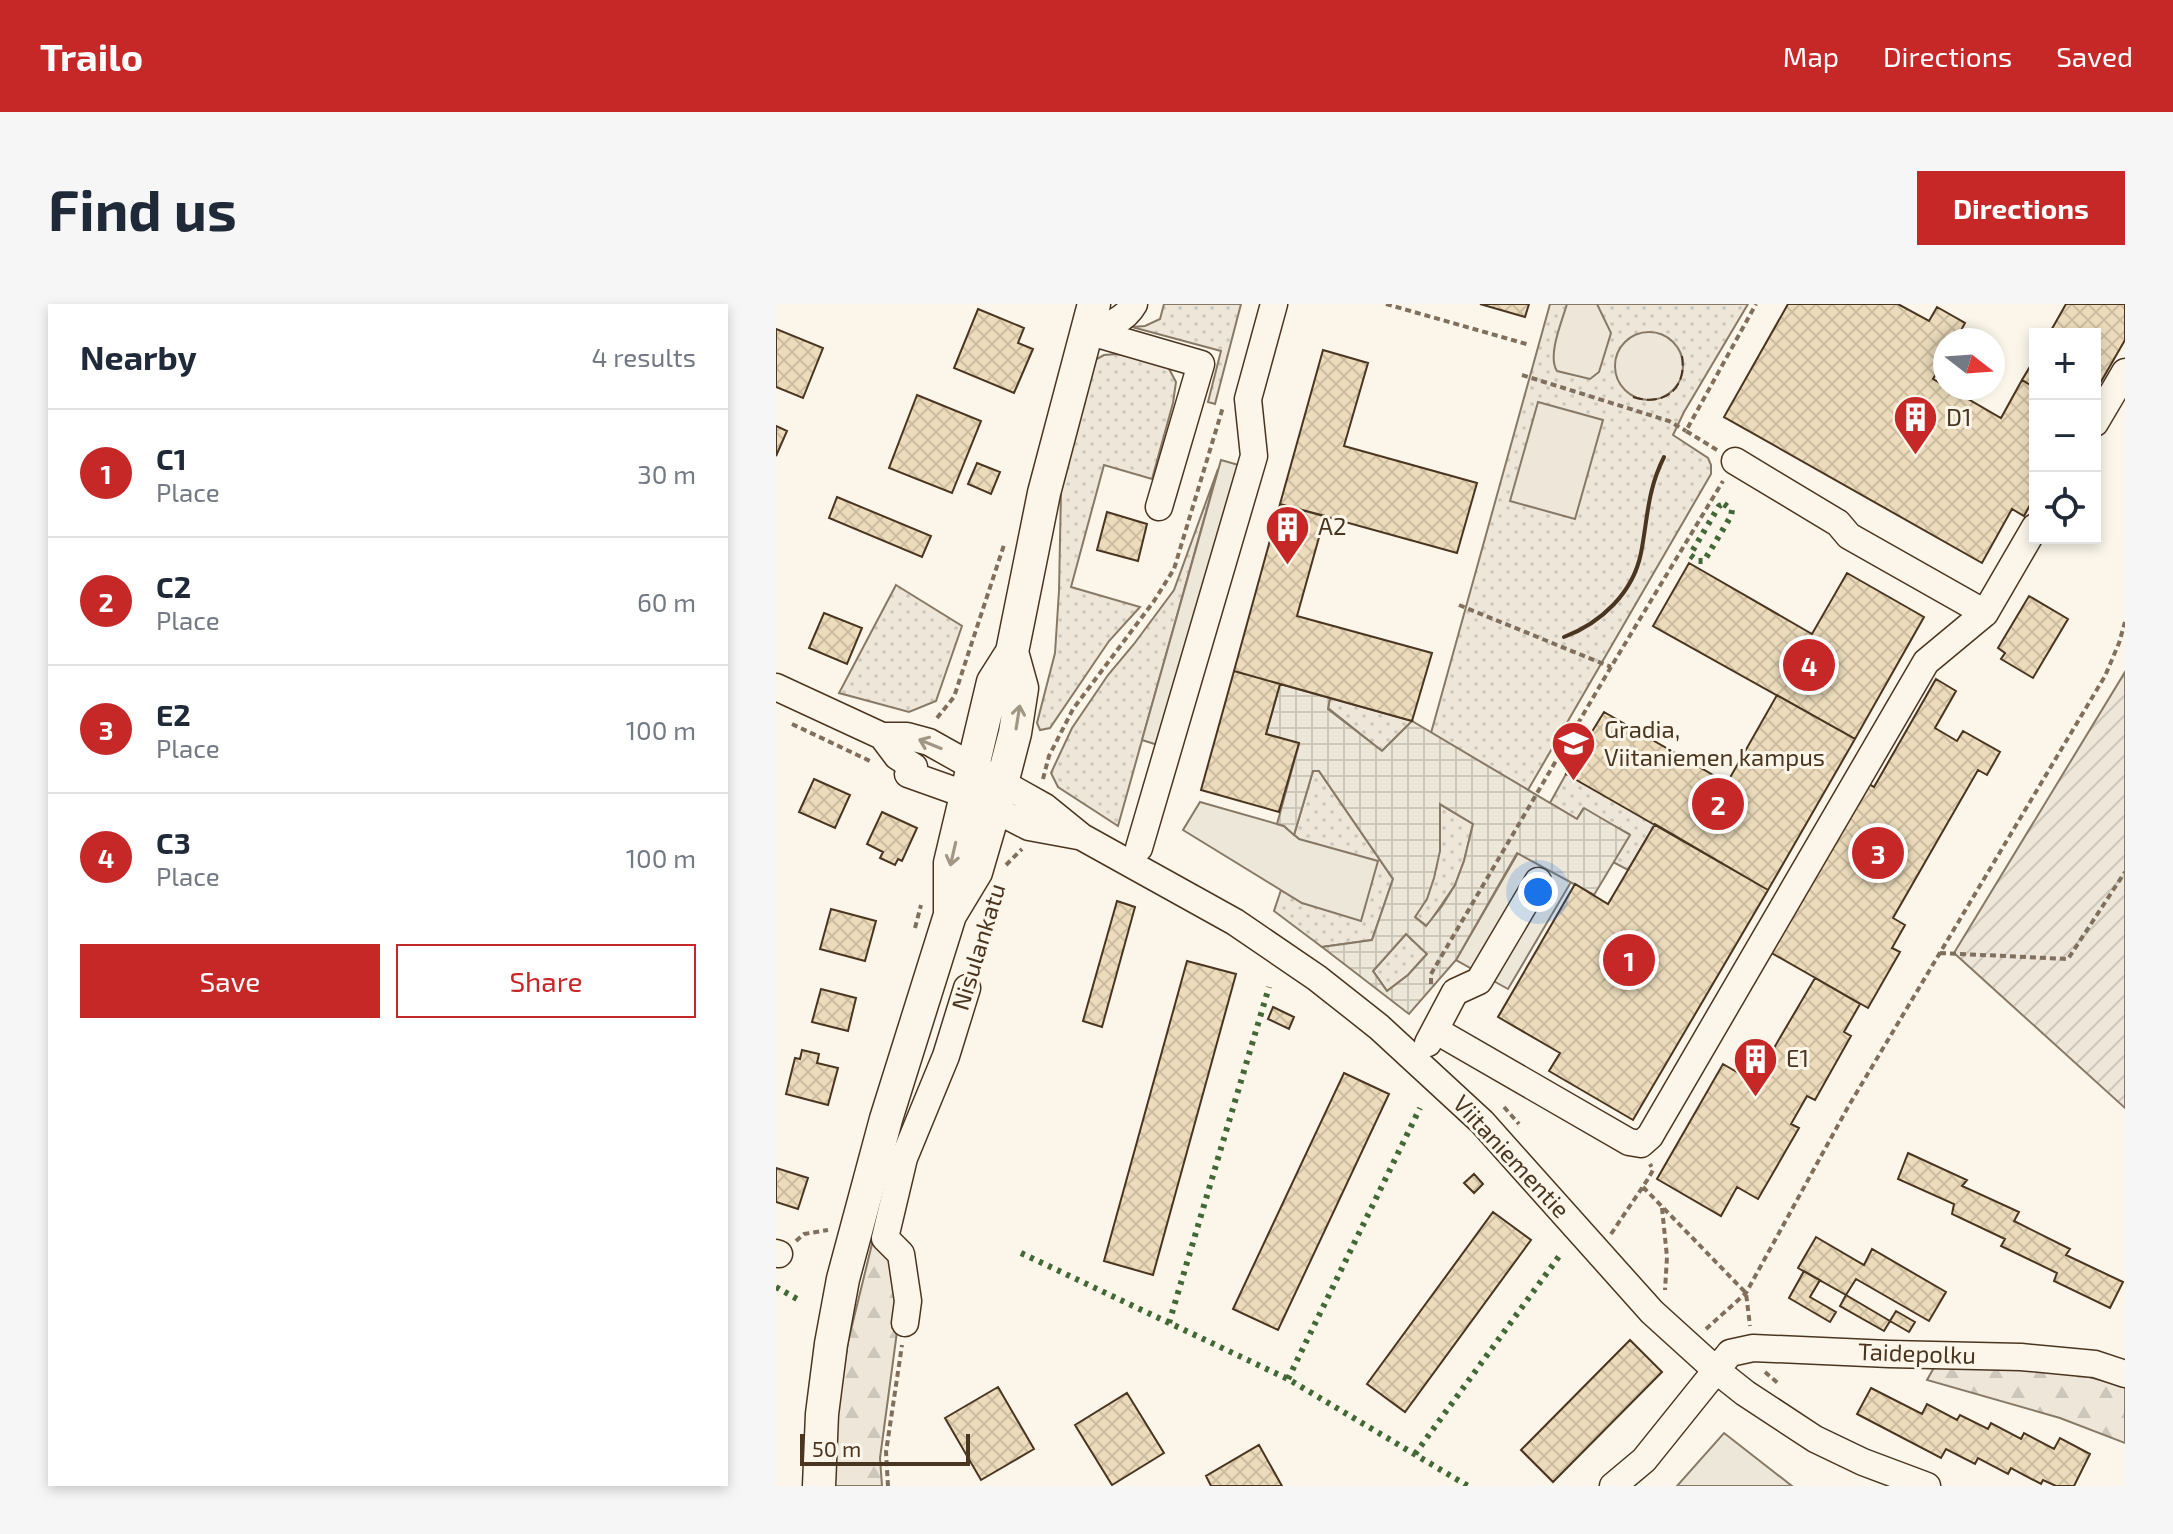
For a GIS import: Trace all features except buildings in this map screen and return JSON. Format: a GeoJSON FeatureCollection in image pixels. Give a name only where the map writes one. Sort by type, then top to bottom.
{"type":"FeatureCollection","features":[{"type":"Feature","properties":{"kind":"main road","name":"Nisulankatu"},"geometry":{"type":"LineString","coordinates":[[819,1486],[822,1414],[843,1279],[879,1232],[886,1119],[936,908],[976,872],[984,789],[1015,733],[1022,688],[1012,652],[1044,493],[1091,317]]}},
{"type":"Feature","properties":{"kind":"street"},"geometry":{"type":"LineString","coordinates":[[1091,317],[1113,324],[1134,304]]}},
{"type":"Feature","properties":{"kind":"street"},"geometry":{"type":"LineString","coordinates":[[1139,848],[1254,456],[1248,399],[1274,304]]}},
{"type":"Feature","properties":{"kind":"street"},"geometry":{"type":"LineString","coordinates":[[1091,317],[1201,364],[1159,507]]}},
{"type":"Feature","properties":{"kind":"street"},"geometry":{"type":"LineString","coordinates":[[2101,413],[2125,372]]}},
{"type":"Feature","properties":{"kind":"street"},"geometry":{"type":"LineString","coordinates":[[1735,461],[1838,523],[1849,536],[1985,613]]}},
{"type":"Feature","properties":{"kind":"street"},"geometry":{"type":"LineString","coordinates":[[1538,881],[1479,981],[1455,992],[1430,1038],[1629,1142],[1641,1144],[1650,1136],[1926,662],[1985,613],[2029,537]]}},
{"type":"Feature","properties":{"kind":"street"},"geometry":{"type":"LineString","coordinates":[[776,687],[882,736],[907,736],[929,742],[984,789]]}},
{"type":"Feature","properties":{"kind":"street"},"geometry":{"type":"LineString","coordinates":[[882,736],[897,756],[914,767],[908,774],[984,789]]}},
{"type":"Feature","properties":{"kind":"street","name":"Viitaniementie"},"geometry":{"type":"LineString","coordinates":[[984,789],[1030,831],[1045,807],[1082,837],[1235,922],[1317,978],[1379,1027],[1482,1122],[1652,1312],[1716,1370],[1815,1439],[1863,1462],[1927,1486]]}},
{"type":"Feature","properties":{"kind":"street","name":"Nisulankatu"},"geometry":{"type":"LineString","coordinates":[[879,1232],[904,1158],[946,1056],[967,988]]}},
{"type":"Feature","properties":{"kind":"street"},"geometry":{"type":"LineString","coordinates":[[879,1232],[901,1254],[908,1301],[905,1323]]}},
{"type":"Feature","properties":{"kind":"street","name":"Taidepolku"},"geometry":{"type":"LineString","coordinates":[[1613,1486],[1644,1460],[1730,1353],[1753,1348],[2021,1357],[2095,1364],[2125,1374]]}},
{"type":"Feature","properties":{"kind":"path"},"geometry":{"type":"LineString","coordinates":[[1386,304],[1530,345]]}},
{"type":"Feature","properties":{"kind":"path"},"geometry":{"type":"LineString","coordinates":[[1686,431],[1756,304]]}},
{"type":"Feature","properties":{"kind":"path"},"geometry":{"type":"LineString","coordinates":[[1430,989],[1431,974],[1735,461],[1669,421],[1522,375]]}},
{"type":"Feature","properties":{"kind":"path","name":"Nisulankatu"},"geometry":{"type":"LineString","coordinates":[[1003,869],[1030,831],[1049,756],[1073,709],[1154,601],[1174,569],[1226,396]]}},
{"type":"Feature","properties":{"kind":"path"},"geometry":{"type":"LineString","coordinates":[[929,742],[936,719],[954,697],[1004,546]]}},
{"type":"Feature","properties":{"kind":"path"},"geometry":{"type":"LineString","coordinates":[[1459,605],[1611,667]]}},
{"type":"Feature","properties":{"kind":"path"},"geometry":{"type":"LineString","coordinates":[[1688,1346],[1746,1293],[1848,1107],[2105,676],[2125,622]]}},
{"type":"Feature","properties":{"kind":"path"},"geometry":{"type":"LineString","coordinates":[[789,722],[880,766]]}},
{"type":"Feature","properties":{"kind":"path"},"geometry":{"type":"LineString","coordinates":[[1940,953],[2068,959],[2125,872]]}},
{"type":"Feature","properties":{"kind":"path","name":"Nisulankatu"},"geometry":{"type":"LineString","coordinates":[[967,988],[994,899]]}},
{"type":"Feature","properties":{"kind":"path"},"geometry":{"type":"LineString","coordinates":[[914,930],[936,908]]}},
{"type":"Feature","properties":{"kind":"path"},"geometry":{"type":"LineString","coordinates":[[1607,1239],[1653,1170],[1641,1144]]}},
{"type":"Feature","properties":{"kind":"path"},"geometry":{"type":"LineString","coordinates":[[1643,1187],[1746,1293]]}},
{"type":"Feature","properties":{"kind":"path"},"geometry":{"type":"LineString","coordinates":[[1662,1207],[1667,1257],[1665,1301]]}},
{"type":"Feature","properties":{"kind":"path"},"geometry":{"type":"LineString","coordinates":[[778,1254],[804,1234],[833,1229],[879,1232]]}},
{"type":"Feature","properties":{"kind":"path"},"geometry":{"type":"LineString","coordinates":[[888,1486],[886,1452],[905,1323]]}},
{"type":"Feature","properties":{"kind":"green space"},"geometry":{"type":"Polygon","coordinates":[[[1164,304],[1241,304],[1215,404],[1208,402],[1221,351],[1132,327],[1145,326],[1160,319],[1164,304]]]}},
{"type":"Feature","properties":{"kind":"green space"},"geometry":{"type":"Polygon","coordinates":[[[1550,304],[1748,304],[1673,435],[1708,458],[1711,474],[1528,790],[1431,733],[1550,304]]]}},
{"type":"Feature","properties":{"kind":"green space"},"geometry":{"type":"Polygon","coordinates":[[[1567,304],[1597,304],[1611,333],[1599,372],[1590,379],[1557,371],[1554,365],[1556,338],[1567,304]]]}},
{"type":"Feature","properties":{"kind":"green space"},"geometry":{"type":"Polygon","coordinates":[[[1642,332],[1656,332],[1668,337],[1678,347],[1683,366],[1678,385],[1668,395],[1656,400],[1642,400],[1630,395],[1620,385],[1615,373],[1615,359],[1620,347],[1630,337],[1642,332]]]}},
{"type":"Feature","properties":{"kind":"green space"},"geometry":{"type":"Polygon","coordinates":[[[1117,354],[1167,365],[1176,382],[1173,403],[1152,479],[1104,465],[1071,587],[1140,607],[1109,641],[1050,728],[1040,730],[1037,723],[1055,653],[1061,491],[1093,361],[1104,355],[1117,354]]]}},
{"type":"Feature","properties":{"kind":"green space"},"geometry":{"type":"Polygon","coordinates":[[[1538,402],[1603,420],[1575,519],[1510,501],[1538,402]]]}},
{"type":"Feature","properties":{"kind":"green space"},"geometry":{"type":"Polygon","coordinates":[[[1218,469],[1118,826],[1058,787],[1051,773],[1072,728],[1108,675],[1174,590],[1218,469]]]}},
{"type":"Feature","properties":{"kind":"green space"},"geometry":{"type":"Polygon","coordinates":[[[896,585],[962,626],[936,701],[909,712],[839,693],[896,585]]]}},
{"type":"Feature","properties":{"kind":"green space"},"geometry":{"type":"Polygon","coordinates":[[[2125,672],[2125,1108],[1954,953],[2125,672]]]}},
{"type":"Feature","properties":{"kind":"green space"},"geometry":{"type":"Polygon","coordinates":[[[1330,698],[1412,721],[1382,751],[1328,708],[1330,698]]]}},
{"type":"Feature","properties":{"kind":"green space"},"geometry":{"type":"Polygon","coordinates":[[[1313,771],[1319,771],[1393,879],[1372,940],[1322,947],[1274,911],[1281,890],[1302,903],[1299,839],[1294,835],[1313,771]]]}},
{"type":"Feature","properties":{"kind":"green space"},"geometry":{"type":"Polygon","coordinates":[[[1566,774],[1655,824],[1628,870],[1613,862],[1629,834],[1583,809],[1577,819],[1550,803],[1566,774]]]}},
{"type":"Feature","properties":{"kind":"green space"},"geometry":{"type":"Polygon","coordinates":[[[1439,804],[1473,824],[1455,885],[1427,926],[1415,917],[1429,889],[1437,863],[1439,804]]]}},
{"type":"Feature","properties":{"kind":"green space"},"geometry":{"type":"Polygon","coordinates":[[[1406,934],[1427,954],[1408,975],[1387,991],[1373,971],[1406,934]]]}},
{"type":"Feature","properties":{"kind":"green space"},"geometry":{"type":"Polygon","coordinates":[[[873,1240],[897,1257],[901,1302],[880,1458],[882,1486],[834,1486],[834,1428],[848,1342],[873,1240]]]}},
{"type":"Feature","properties":{"kind":"green space"},"geometry":{"type":"Polygon","coordinates":[[[1936,1364],[2061,1370],[2125,1386],[2125,1443],[2060,1418],[1927,1380],[1936,1364]]]}},
{"type":"Feature","properties":{"kind":"shaded area"},"geometry":{"type":"Polygon","coordinates":[[[1221,460],[1242,466],[1164,747],[1142,740],[1221,460]]]}},
{"type":"Feature","properties":{"kind":"shaded area"},"geometry":{"type":"Polygon","coordinates":[[[1280,684],[1330,698],[1328,709],[1382,751],[1412,721],[1577,819],[1584,808],[1630,835],[1594,895],[1517,853],[1456,960],[1409,1014],[1322,947],[1372,940],[1393,879],[1319,771],[1313,771],[1294,835],[1277,824],[1299,744],[1266,734],[1280,684]],[[1440,804],[1440,851],[1427,899],[1415,917],[1426,926],[1455,885],[1473,824],[1440,804]],[[1406,934],[1373,971],[1387,991],[1408,975],[1427,954],[1406,934]]]}},
{"type":"Feature","properties":{"kind":"shaded area"},"geometry":{"type":"Polygon","coordinates":[[[1200,802],[1284,826],[1299,839],[1378,861],[1361,921],[1302,903],[1183,830],[1200,802]]]}},
{"type":"Feature","properties":{"kind":"shaded area"},"geometry":{"type":"Polygon","coordinates":[[[1518,853],[1571,882],[1508,989],[1456,960],[1518,853]]]}},
{"type":"Feature","properties":{"kind":"shaded area"},"geometry":{"type":"Polygon","coordinates":[[[1724,1433],[1792,1486],[1677,1486],[1724,1433]]]}},
{"type":"Feature","properties":{"kind":"hedge"},"geometry":{"type":"LineString","coordinates":[[1724,504],[1732,510],[1731,516],[1704,561],[1698,561],[1690,555],[1719,506],[1724,504]]}},
{"type":"Feature","properties":{"kind":"hedge"},"geometry":{"type":"LineString","coordinates":[[1169,1323],[1269,987]]}},
{"type":"Feature","properties":{"kind":"hedge"},"geometry":{"type":"LineString","coordinates":[[1288,1379],[1420,1108]]}},
{"type":"Feature","properties":{"kind":"hedge"},"geometry":{"type":"LineString","coordinates":[[1021,1253],[1288,1379],[1468,1486]]}},
{"type":"Feature","properties":{"kind":"hedge"},"geometry":{"type":"LineString","coordinates":[[1415,1454],[1560,1255]]}},
{"type":"Feature","properties":{"kind":"hedge"},"geometry":{"type":"LineString","coordinates":[[776,1287],[797,1299]]}},
{"type":"Feature","properties":{"kind":"fence"},"geometry":{"type":"LineString","coordinates":[[1633,397],[1654,399],[1671,393],[1681,378],[1682,356]]}},
{"type":"Feature","properties":{"kind":"wall"},"geometry":{"type":"LineString","coordinates":[[1564,637],[1603,615],[1631,581],[1641,553],[1651,493],[1664,457]]}},
{"type":"Feature","properties":{"kind":"place","name":"D1"},"geometry":{"type":"Point","coordinates":[1915,457]}},
{"type":"Feature","properties":{"kind":"place","name":"A2"},"geometry":{"type":"Point","coordinates":[1287,566]}},
{"type":"Feature","properties":{"kind":"place","name":"C3"},"geometry":{"type":"Point","coordinates":[1809,665]}},
{"type":"Feature","properties":{"kind":"place","name":"Gradia, Viitaniemen kampus"},"geometry":{"type":"Point","coordinates":[1573,783]}},
{"type":"Feature","properties":{"kind":"place","name":"C2"},"geometry":{"type":"Point","coordinates":[1718,804]}},
{"type":"Feature","properties":{"kind":"place","name":"E2"},"geometry":{"type":"Point","coordinates":[1878,853]}},
{"type":"Feature","properties":{"kind":"place","name":"C1"},"geometry":{"type":"Point","coordinates":[1629,960]}},
{"type":"Feature","properties":{"kind":"place","name":"E1"},"geometry":{"type":"Point","coordinates":[1755,1098]}}]}
